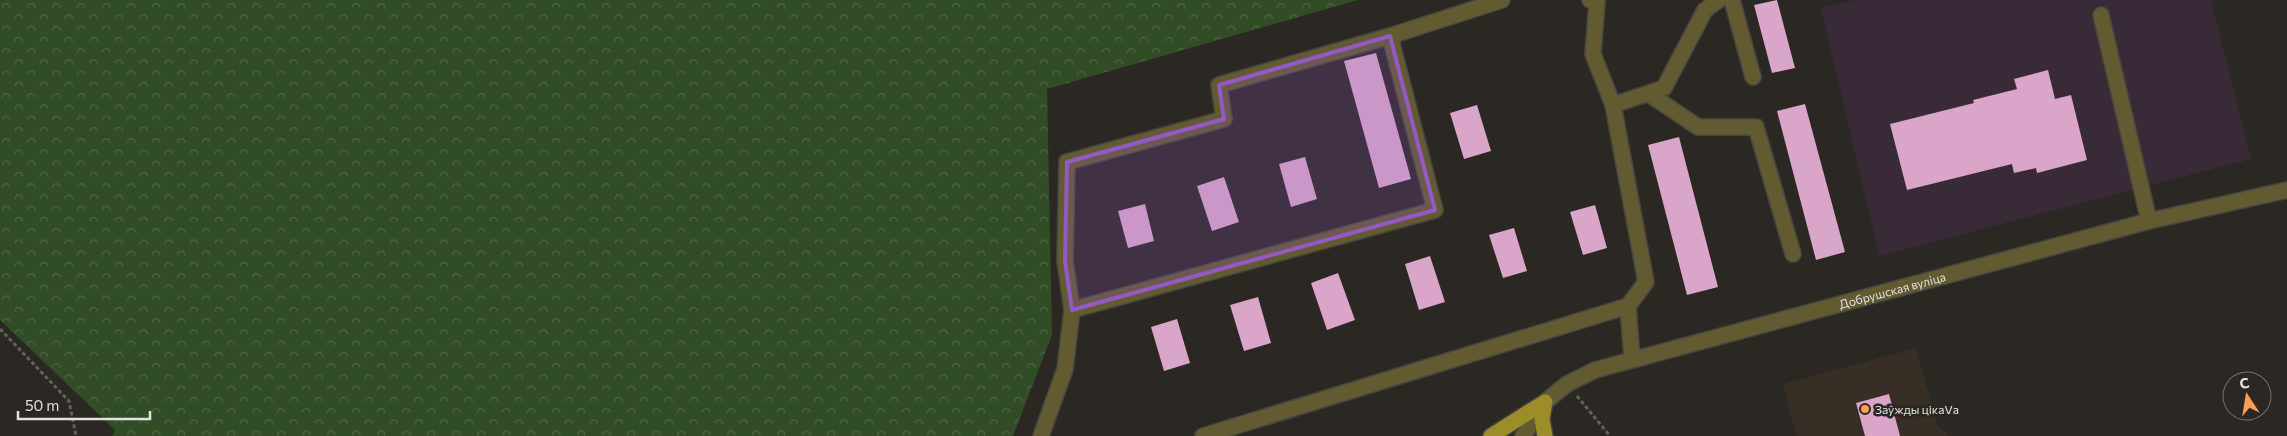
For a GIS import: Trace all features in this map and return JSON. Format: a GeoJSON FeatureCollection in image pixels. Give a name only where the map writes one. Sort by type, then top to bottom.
{"type":"FeatureCollection","features":[{"type":"Feature","properties":{"kind":"main road"},"geometry":{"type":"LineString","coordinates":[[1491,436],[1545,402]]}},
{"type":"Feature","properties":{"kind":"main road"},"geometry":{"type":"LineString","coordinates":[[1545,402],[1542,419],[1545,436]]}},
{"type":"Feature","properties":{"kind":"street"},"geometry":{"type":"LineString","coordinates":[[1041,436],[1065,369],[1072,310],[1065,261],[1067,162],[1224,118],[1219,85],[1390,36],[1502,0]]}},
{"type":"Feature","properties":{"kind":"street"},"geometry":{"type":"LineString","coordinates":[[1203,436],[1628,306],[1646,282],[1613,105],[1593,54],[1597,2],[1590,0]]}},
{"type":"Feature","properties":{"kind":"street"},"geometry":{"type":"LineString","coordinates":[[1613,105],[1664,88],[1705,10],[1719,0]]}},
{"type":"Feature","properties":{"kind":"street"},"geometry":{"type":"LineString","coordinates":[[1732,0],[1753,77]]}},
{"type":"Feature","properties":{"kind":"street"},"geometry":{"type":"LineString","coordinates":[[2101,15],[2149,221]]}},
{"type":"Feature","properties":{"kind":"street"},"geometry":{"type":"LineString","coordinates":[[1072,310],[1435,210],[1390,36]]}},
{"type":"Feature","properties":{"kind":"street"},"geometry":{"type":"LineString","coordinates":[[1649,94],[1698,127],[1756,127],[1792,254]]}},
{"type":"Feature","properties":{"kind":"street","name":"Добрушская вуліца"},"geometry":{"type":"LineString","coordinates":[[1523,436],[1545,402],[1567,384],[1595,370],[2149,221],[2287,190]]}},
{"type":"Feature","properties":{"kind":"street"},"geometry":{"type":"LineString","coordinates":[[1628,306],[1632,359]]}},
{"type":"Feature","properties":{"kind":"path"},"geometry":{"type":"LineString","coordinates":[[0,329],[69,401],[76,436]]}},
{"type":"Feature","properties":{"kind":"path"},"geometry":{"type":"LineString","coordinates":[[1576,394],[1610,436]]}},
{"type":"Feature","properties":{"kind":"highlighted area"},"geometry":{"type":"Polygon","coordinates":[[[1390,36],[1435,210],[1072,310],[1065,261],[1067,162],[1224,119],[1219,85],[1390,36]]]}},
{"type":"Feature","properties":{"kind":"shaded area"},"geometry":{"type":"Polygon","coordinates":[[[1854,0],[2211,0],[2251,159],[1879,256],[1821,8],[1854,0]]]}},
{"type":"Feature","properties":{"kind":"shaded area"},"geometry":{"type":"Polygon","coordinates":[[[1916,348],[1938,426],[1950,436],[1796,436],[1783,384],[1916,348]]]}},
{"type":"Feature","properties":{"kind":"green space"},"geometry":{"type":"Polygon","coordinates":[[[0,0],[1358,0],[1047,89],[1052,335],[1013,436],[112,436],[115,430],[0,320],[0,0]]]}},
{"type":"Feature","properties":{"kind":"building"},"geometry":{"type":"Polygon","coordinates":[[[1777,0],[1795,68],[1772,73],[1754,5],[1777,0]]]}},
{"type":"Feature","properties":{"kind":"building"},"geometry":{"type":"Polygon","coordinates":[[[1376,53],[1411,179],[1379,188],[1344,61],[1376,53]]]}},
{"type":"Feature","properties":{"kind":"building"},"geometry":{"type":"Polygon","coordinates":[[[2048,70],[2055,99],[2071,95],[2087,160],[2037,173],[2036,168],[2014,173],[2012,164],[1907,190],[1890,124],[1974,103],[1973,100],[2017,89],[2014,79],[2048,70]]]}},
{"type":"Feature","properties":{"kind":"building"},"geometry":{"type":"Polygon","coordinates":[[[1805,104],[1845,252],[1816,260],[1777,111],[1805,104]]]}},
{"type":"Feature","properties":{"kind":"building"},"geometry":{"type":"Polygon","coordinates":[[[1477,105],[1491,151],[1464,159],[1450,113],[1477,105]]]}},
{"type":"Feature","properties":{"kind":"building"},"geometry":{"type":"Polygon","coordinates":[[[1679,137],[1718,287],[1687,295],[1648,145],[1679,137]]]}},
{"type":"Feature","properties":{"kind":"building"},"geometry":{"type":"Polygon","coordinates":[[[1305,157],[1317,199],[1291,207],[1279,164],[1305,157]]]}},
{"type":"Feature","properties":{"kind":"building"},"geometry":{"type":"Polygon","coordinates":[[[1224,177],[1239,222],[1212,231],[1197,186],[1224,177]]]}},
{"type":"Feature","properties":{"kind":"building"},"geometry":{"type":"Polygon","coordinates":[[[1145,204],[1154,241],[1128,248],[1118,211],[1145,204]]]}},
{"type":"Feature","properties":{"kind":"building"},"geometry":{"type":"Polygon","coordinates":[[[1595,205],[1607,248],[1583,255],[1570,212],[1595,205]]]}},
{"type":"Feature","properties":{"kind":"building"},"geometry":{"type":"Polygon","coordinates":[[[1514,228],[1527,271],[1503,278],[1489,235],[1514,228]]]}},
{"type":"Feature","properties":{"kind":"building"},"geometry":{"type":"Polygon","coordinates":[[[1430,256],[1445,302],[1419,310],[1405,264],[1430,256]]]}},
{"type":"Feature","properties":{"kind":"building"},"geometry":{"type":"Polygon","coordinates":[[[1338,273],[1355,320],[1327,330],[1311,283],[1338,273]]]}},
{"type":"Feature","properties":{"kind":"building"},"geometry":{"type":"Polygon","coordinates":[[[1258,297],[1271,343],[1244,351],[1230,305],[1258,297]]]}},
{"type":"Feature","properties":{"kind":"building"},"geometry":{"type":"Polygon","coordinates":[[[1177,319],[1190,363],[1164,371],[1151,327],[1177,319]]]}},
{"type":"Feature","properties":{"kind":"building"},"geometry":{"type":"Polygon","coordinates":[[[1889,394],[1900,436],[1865,436],[1856,403],[1889,394]]]}},
{"type":"Feature","properties":{"kind":"place","name":"Заўжды цікаVа"},"geometry":{"type":"Point","coordinates":[1865,409]}}]}
